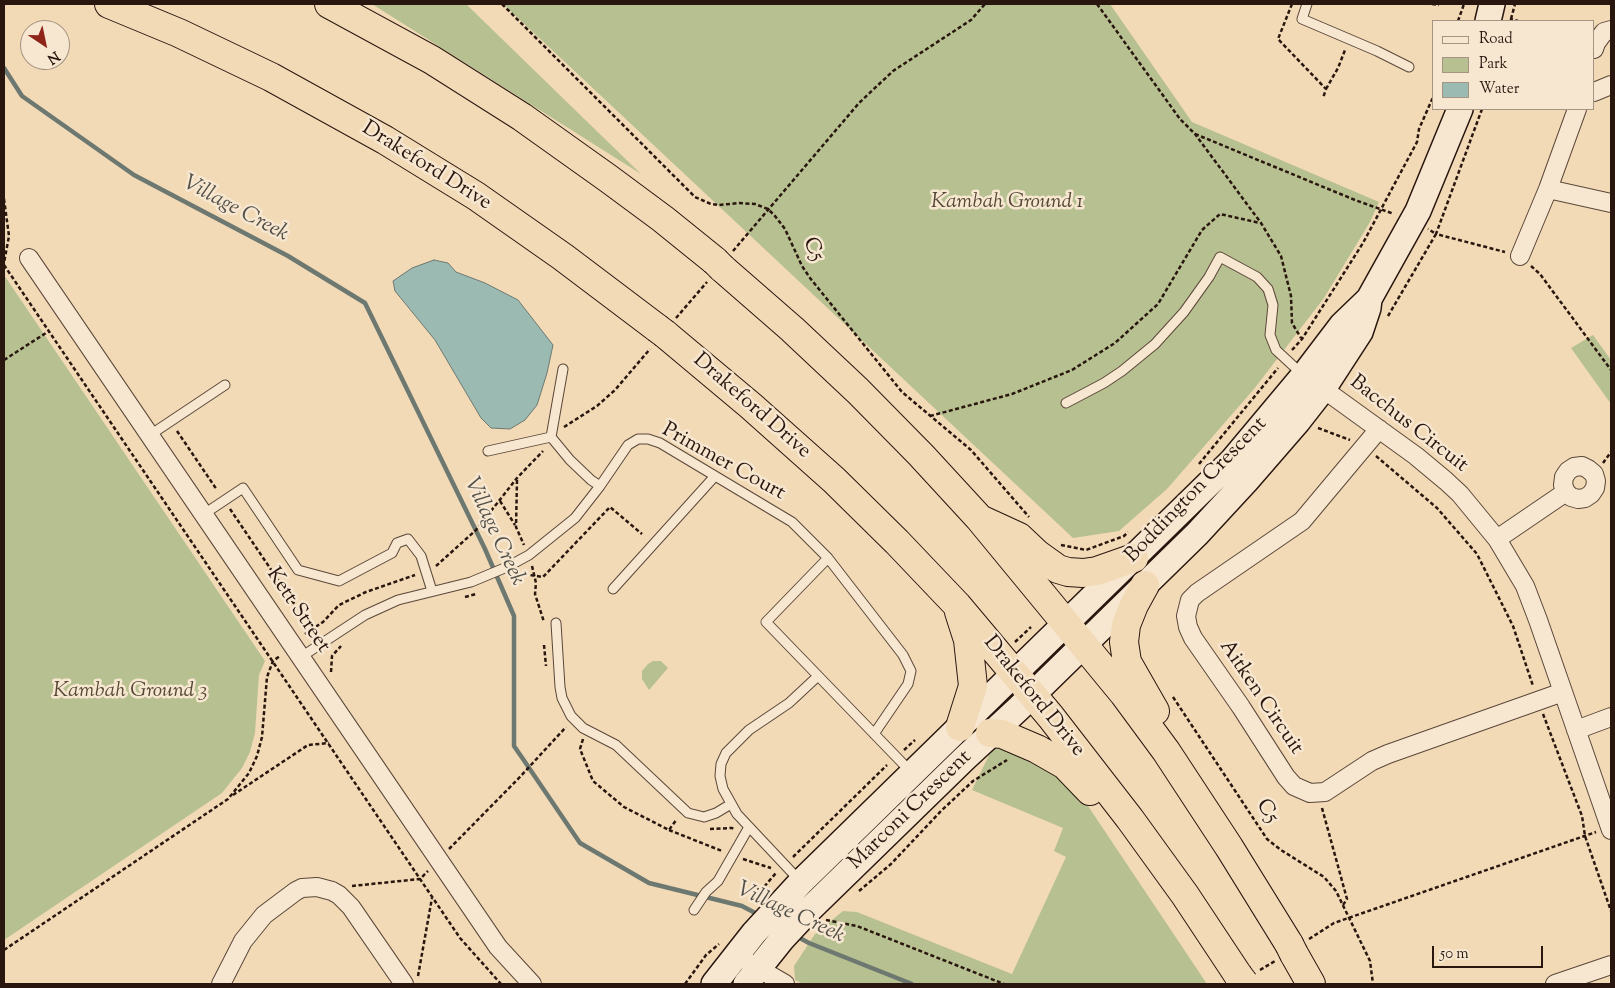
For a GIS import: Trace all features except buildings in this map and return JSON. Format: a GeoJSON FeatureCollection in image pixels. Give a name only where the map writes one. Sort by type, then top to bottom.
{"type":"FeatureCollection","features":[{"type":"Feature","properties":{"kind":"highway","name":"Drakeford Drive"},"geometry":{"type":"LineString","coordinates":[[108,4],[179,33],[271,77],[385,140],[476,196],[563,257],[661,331],[751,406],[834,480],[957,605],[1074,746],[1130,819],[1185,895],[1242,981]]}},
{"type":"Feature","properties":{"kind":"highway"},"geometry":{"type":"LineString","coordinates":[[329,4],[432,60],[522,116],[610,179],[663,219],[718,265],[792,329],[858,391],[921,455],[978,518],[1124,694],[1166,752],[1229,847],[1292,949],[1311,984]]}},
{"type":"Feature","properties":{"kind":"highway"},"geometry":{"type":"LineString","coordinates":[[978,518],[1019,536],[1037,554],[1058,569],[1068,572],[1083,573],[1134,558]]}},
{"type":"Feature","properties":{"kind":"highway"},"geometry":{"type":"LineString","coordinates":[[1144,585],[1126,625],[1124,642],[1127,662],[1156,712],[1166,752]]}},
{"type":"Feature","properties":{"kind":"highway"},"geometry":{"type":"LineString","coordinates":[[957,605],[968,640],[973,686],[960,727]]}},
{"type":"Feature","properties":{"kind":"highway"},"geometry":{"type":"LineString","coordinates":[[990,733],[1002,734],[1037,749],[1065,765],[1090,792],[1130,819]]}},
{"type":"Feature","properties":{"kind":"street"},"geometry":{"type":"LineString","coordinates":[[1492,4],[1502,20]]}},
{"type":"Feature","properties":{"kind":"street"},"geometry":{"type":"LineString","coordinates":[[1595,46],[1604,32],[1611,30]]}},
{"type":"Feature","properties":{"kind":"street"},"geometry":{"type":"LineString","coordinates":[[1595,92],[1611,85]]}},
{"type":"Feature","properties":{"kind":"street","name":"Boddington Crescent"},"geometry":{"type":"LineString","coordinates":[[1083,646],[1197,534],[1298,421],[1314,382],[1342,325],[1368,299],[1413,220],[1460,110]]}},
{"type":"Feature","properties":{"kind":"street"},"geometry":{"type":"LineString","coordinates":[[1520,256],[1548,189],[1576,111]]}},
{"type":"Feature","properties":{"kind":"street"},"geometry":{"type":"LineString","coordinates":[[1548,189],[1611,203]]}},
{"type":"Feature","properties":{"kind":"street","name":"Kett Street"},"geometry":{"type":"LineString","coordinates":[[29,258],[498,947],[532,984]]}},
{"type":"Feature","properties":{"kind":"street","name":"Boddington Crescent"},"geometry":{"type":"LineString","coordinates":[[1007,665],[1059,616],[1134,558],[1314,382]]}},
{"type":"Feature","properties":{"kind":"street","name":"Bacchus Circuit"},"geometry":{"type":"LineString","coordinates":[[1314,382],[1446,480],[1497,539],[1524,586],[1564,692],[1611,828]]}},
{"type":"Feature","properties":{"kind":"street","name":"Aitken Circuit"},"geometry":{"type":"LineString","coordinates":[[1318,792],[1310,793],[1294,786],[1286,777],[1193,638],[1188,628],[1186,616],[1190,600],[1197,593],[1302,521],[1378,429]]}},
{"type":"Feature","properties":{"kind":"street"},"geometry":{"type":"LineString","coordinates":[[1497,539],[1566,492]]}},
{"type":"Feature","properties":{"kind":"street","name":"Marconi Crescent"},"geometry":{"type":"LineString","coordinates":[[714,984],[736,955],[761,915],[810,891],[990,733],[1083,646]]}},
{"type":"Feature","properties":{"kind":"street","name":"Marconi Crescent"},"geometry":{"type":"LineString","coordinates":[[752,976],[788,932],[810,891],[905,765],[960,727],[1007,665]]}},
{"type":"Feature","properties":{"kind":"street"},"geometry":{"type":"LineString","coordinates":[[1318,792],[1325,792],[1372,761],[1388,754],[1564,692]]}},
{"type":"Feature","properties":{"kind":"street"},"geometry":{"type":"LineString","coordinates":[[1576,730],[1611,717]]}},
{"type":"Feature","properties":{"kind":"street"},"geometry":{"type":"LineString","coordinates":[[220,984],[243,941],[264,915],[296,891],[302,888],[317,887],[336,894],[351,907],[411,982]]}},
{"type":"Feature","properties":{"kind":"street"},"geometry":{"type":"LineString","coordinates":[[736,955],[752,976],[784,984]]}},
{"type":"Feature","properties":{"kind":"street"},"geometry":{"type":"LineString","coordinates":[[1555,984],[1611,965]]}},
{"type":"Feature","properties":{"kind":"lane"},"geometry":{"type":"LineString","coordinates":[[1307,4],[1302,19],[1377,51],[1409,67]]}},
{"type":"Feature","properties":{"kind":"lane"},"geometry":{"type":"LineString","coordinates":[[1066,403],[1104,383],[1155,344],[1184,312],[1209,277],[1220,257],[1256,277],[1268,289],[1274,305],[1270,335],[1276,350],[1314,382]]}},
{"type":"Feature","properties":{"kind":"lane"},"geometry":{"type":"LineString","coordinates":[[563,369],[551,437],[570,460],[600,486]]}},
{"type":"Feature","properties":{"kind":"lane"},"geometry":{"type":"LineString","coordinates":[[150,435],[225,384]]}},
{"type":"Feature","properties":{"kind":"lane"},"geometry":{"type":"LineString","coordinates":[[488,451],[551,437]]}},
{"type":"Feature","properties":{"kind":"lane","name":"Primmer Court"},"geometry":{"type":"LineString","coordinates":[[297,650],[398,600],[471,582],[507,567],[529,554],[575,518],[600,486],[628,444],[638,439],[648,439],[660,443],[792,522],[828,558],[903,655],[912,671],[908,684],[874,734]]}},
{"type":"Feature","properties":{"kind":"lane"},"geometry":{"type":"LineString","coordinates":[[613,589],[715,476]]}},
{"type":"Feature","properties":{"kind":"lane"},"geometry":{"type":"LineString","coordinates":[[204,514],[243,488],[298,570],[339,581],[392,553],[397,544],[408,539],[421,556],[432,591]]}},
{"type":"Feature","properties":{"kind":"lane"},"geometry":{"type":"LineString","coordinates":[[828,558],[766,622],[905,765]]}},
{"type":"Feature","properties":{"kind":"lane"},"geometry":{"type":"LineString","coordinates":[[556,623],[560,687],[562,698],[570,716],[582,728],[616,745],[688,813],[704,817],[716,813],[730,804]]}},
{"type":"Feature","properties":{"kind":"lane"},"geometry":{"type":"LineString","coordinates":[[810,891],[749,827],[730,804],[723,789],[720,776],[721,764],[726,753],[749,730],[789,703],[818,676]]}},
{"type":"Feature","properties":{"kind":"lane"},"geometry":{"type":"LineString","coordinates":[[694,910],[706,892],[718,881],[749,827]]}},
{"type":"Feature","properties":{"kind":"path","name":"C5"},"geometry":{"type":"LineString","coordinates":[[502,4],[695,198],[710,204],[755,204],[768,209],[785,229],[802,266],[810,278],[902,392],[971,450],[1033,521]]}},
{"type":"Feature","properties":{"kind":"path"},"geometry":{"type":"LineString","coordinates":[[1097,4],[1180,120],[1195,134],[1261,223],[1281,256],[1291,296],[1292,323],[1302,339]]}},
{"type":"Feature","properties":{"kind":"path"},"geometry":{"type":"LineString","coordinates":[[1292,4],[1278,39],[1326,89]]}},
{"type":"Feature","properties":{"kind":"path"},"geometry":{"type":"LineString","coordinates":[[1432,4],[1440,5]]}},
{"type":"Feature","properties":{"kind":"path"},"geometry":{"type":"LineString","coordinates":[[1458,20],[1464,4]]}},
{"type":"Feature","properties":{"kind":"path"},"geometry":{"type":"LineString","coordinates":[[1504,20],[1515,4]]}},
{"type":"Feature","properties":{"kind":"path"},"geometry":{"type":"LineString","coordinates":[[1323,98],[1341,62]]}},
{"type":"Feature","properties":{"kind":"path"},"geometry":{"type":"LineString","coordinates":[[1195,469],[1302,339],[1364,243],[1417,142],[1419,129],[1432,100]]}},
{"type":"Feature","properties":{"kind":"path"},"geometry":{"type":"LineString","coordinates":[[1383,324],[1436,234],[1482,110]]}},
{"type":"Feature","properties":{"kind":"path"},"geometry":{"type":"LineString","coordinates":[[1195,134],[1355,200],[1413,220],[1436,234],[1520,256],[1540,274],[1611,370]]}},
{"type":"Feature","properties":{"kind":"path"},"geometry":{"type":"LineString","coordinates":[[4,199],[9,236],[4,264],[460,938],[501,984]]}},
{"type":"Feature","properties":{"kind":"path"},"geometry":{"type":"LineString","coordinates":[[929,416],[1012,394],[1072,370],[1115,343],[1158,304],[1202,230],[1220,214],[1261,223]]}},
{"type":"Feature","properties":{"kind":"path"},"geometry":{"type":"LineString","coordinates":[[4,360],[49,331]]}},
{"type":"Feature","properties":{"kind":"path"},"geometry":{"type":"LineString","coordinates":[[170,421],[312,630]]}},
{"type":"Feature","properties":{"kind":"path"},"geometry":{"type":"LineString","coordinates":[[1313,426],[1354,442],[1372,454],[1437,508],[1477,554],[1513,626],[1538,701],[1582,816],[1585,836],[1611,911]]}},
{"type":"Feature","properties":{"kind":"path"},"geometry":{"type":"LineString","coordinates":[[516,527],[517,478]]}},
{"type":"Feature","properties":{"kind":"path"},"geometry":{"type":"LineString","coordinates":[[500,501],[516,527],[529,554],[535,576],[535,594],[544,620],[544,630]]}},
{"type":"Feature","properties":{"kind":"path"},"geometry":{"type":"LineString","coordinates":[[516,576],[523,574],[543,577],[610,507],[642,534]]}},
{"type":"Feature","properties":{"kind":"path"},"geometry":{"type":"LineString","coordinates":[[1063,552],[1060,545],[1086,550],[1124,536],[1132,530]]}},
{"type":"Feature","properties":{"kind":"path"},"geometry":{"type":"LineString","coordinates":[[464,597],[480,592]]}},
{"type":"Feature","properties":{"kind":"path"},"geometry":{"type":"LineString","coordinates":[[1007,665],[1059,616]]}},
{"type":"Feature","properties":{"kind":"path"},"geometry":{"type":"LineString","coordinates":[[544,639],[546,670]]}},
{"type":"Feature","properties":{"kind":"path"},"geometry":{"type":"LineString","coordinates":[[333,679],[330,670],[332,656],[345,642]]}},
{"type":"Feature","properties":{"kind":"path"},"geometry":{"type":"LineString","coordinates":[[228,799],[249,773],[257,756],[262,737],[267,677],[273,661],[285,652],[297,650]]}},
{"type":"Feature","properties":{"kind":"path","name":"C5"},"geometry":{"type":"LineString","coordinates":[[1170,692],[1261,832],[1274,845],[1324,877],[1336,891],[1370,961],[1374,984]]}},
{"type":"Feature","properties":{"kind":"path"},"geometry":{"type":"LineString","coordinates":[[336,894],[341,887],[420,879],[567,726]]}},
{"type":"Feature","properties":{"kind":"path"},"geometry":{"type":"LineString","coordinates":[[810,891],[905,765],[922,735]]}},
{"type":"Feature","properties":{"kind":"path"},"geometry":{"type":"LineString","coordinates":[[583,738],[580,749],[593,781],[624,807],[669,830],[733,856],[773,868]]}},
{"type":"Feature","properties":{"kind":"path"},"geometry":{"type":"LineString","coordinates":[[4,950],[308,744],[328,743]]}},
{"type":"Feature","properties":{"kind":"path"},"geometry":{"type":"LineString","coordinates":[[853,895],[891,864],[941,811],[973,781],[999,764],[1014,757]]}},
{"type":"Feature","properties":{"kind":"path"},"geometry":{"type":"LineString","coordinates":[[1318,792],[1347,899],[1343,904]]}},
{"type":"Feature","properties":{"kind":"path"},"geometry":{"type":"LineString","coordinates":[[669,830],[677,819],[683,822]]}},
{"type":"Feature","properties":{"kind":"path"},"geometry":{"type":"LineString","coordinates":[[704,829],[732,828],[743,838]]}},
{"type":"Feature","properties":{"kind":"path"},"geometry":{"type":"LineString","coordinates":[[1334,923],[1611,828]]}},
{"type":"Feature","properties":{"kind":"path"},"geometry":{"type":"LineString","coordinates":[[767,862],[773,868]]}},
{"type":"Feature","properties":{"kind":"path"},"geometry":{"type":"LineString","coordinates":[[761,915],[773,868]]}},
{"type":"Feature","properties":{"kind":"path"},"geometry":{"type":"LineString","coordinates":[[771,879],[810,891],[824,919],[857,926],[1004,984]]}},
{"type":"Feature","properties":{"kind":"path"},"geometry":{"type":"LineString","coordinates":[[411,982],[432,896]]}},
{"type":"Feature","properties":{"kind":"green space"},"geometry":{"type":"Polygon","coordinates":[[[372,4],[466,4],[641,174],[372,4]]]}},
{"type":"Feature","properties":{"kind":"green space","name":"Kambah Ground 1"},"geometry":{"type":"Polygon","coordinates":[[[503,4],[1110,4],[1192,122],[1379,202],[1370,222],[1324,298],[1254,389],[1167,489],[1119,531],[1073,538],[503,4]]]}},
{"type":"Feature","properties":{"kind":"green space","name":"Kambah Ground 3"},"geometry":{"type":"Polygon","coordinates":[[[4,275],[265,661],[259,675],[255,733],[250,752],[242,768],[222,793],[4,940],[4,275]]]}},
{"type":"Feature","properties":{"kind":"green space"},"geometry":{"type":"Polygon","coordinates":[[[1593,335],[1611,360],[1611,404],[1571,348],[1593,335]]]}},
{"type":"Feature","properties":{"kind":"green space"},"geometry":{"type":"Polygon","coordinates":[[[653,661],[661,661],[668,668],[649,690],[642,679],[642,671],[653,661]]]}},
{"type":"Feature","properties":{"kind":"green space"},"geometry":{"type":"Polygon","coordinates":[[[995,743],[1072,782],[1207,984],[803,984],[795,980],[794,966],[815,934],[843,911],[857,912],[1012,974],[1066,857],[1054,851],[1063,828],[972,790],[995,743]]]}},
{"type":"Feature","properties":{"kind":"water"},"geometry":{"type":"Polygon","coordinates":[[[434,260],[448,263],[456,272],[485,283],[518,300],[553,345],[537,405],[525,420],[510,429],[491,428],[481,418],[435,340],[395,291],[393,281],[412,268],[434,260]]]}},
{"type":"Feature","properties":{"kind":"waterway","name":"Village Creek"},"geometry":{"type":"LineString","coordinates":[[4,68],[22,96],[134,175],[288,256],[365,303],[485,549],[514,616],[514,746],[580,843],[649,883],[742,906],[759,915]]}},
{"type":"Feature","properties":{"kind":"waterway","name":"Village Creek"},"geometry":{"type":"LineString","coordinates":[[796,936],[912,984]]}}]}
